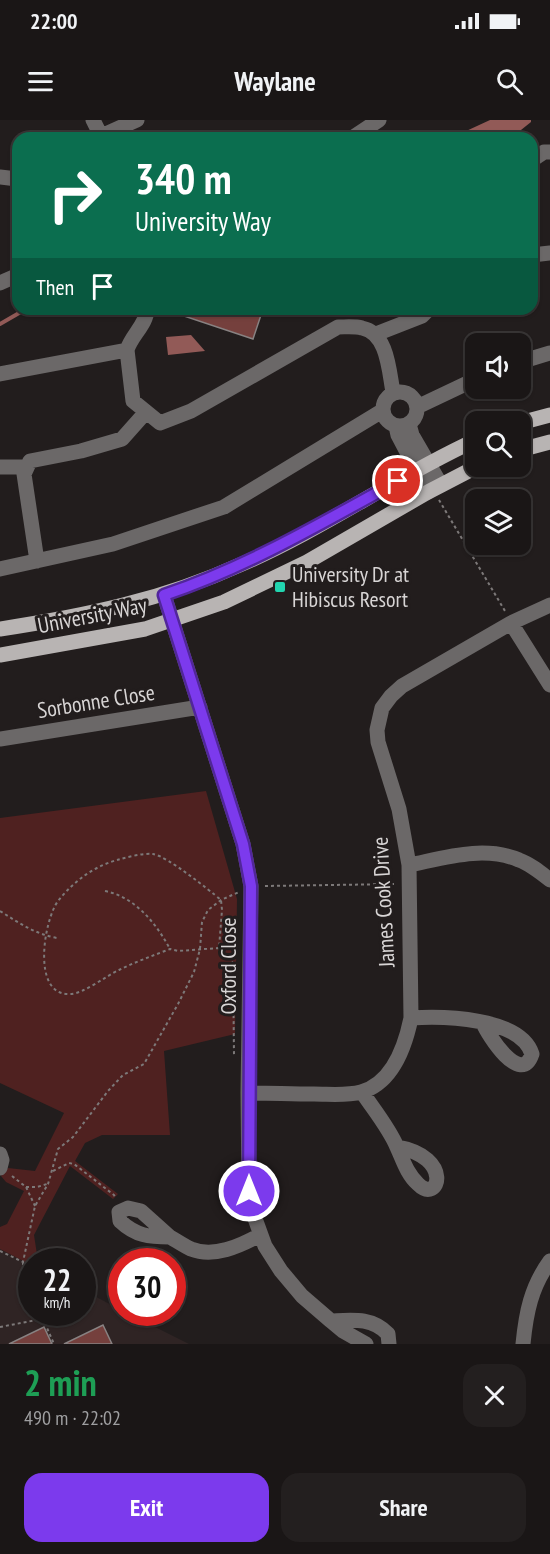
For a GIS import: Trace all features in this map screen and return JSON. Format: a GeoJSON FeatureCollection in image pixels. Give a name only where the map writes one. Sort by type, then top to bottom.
{"type":"FeatureCollection","features":[{"type":"Feature","properties":{"kind":"main road"},"geometry":{"type":"LineString","coordinates":[[531,420],[550,416]]}},
{"type":"Feature","properties":{"kind":"main road"},"geometry":{"type":"LineString","coordinates":[[531,447],[550,442]]}},
{"type":"Feature","properties":{"kind":"main road","name":"University Way"},"geometry":{"type":"LineString","coordinates":[[0,629],[87,614],[164,595],[217,575],[276,548],[465,446]]}},
{"type":"Feature","properties":{"kind":"main road","name":"University Way"},"geometry":{"type":"LineString","coordinates":[[0,655],[118,636],[172,622],[224,602],[279,577],[465,473]]}},
{"type":"Feature","properties":{"kind":"street"},"geometry":{"type":"LineString","coordinates":[[112,132],[137,120]]}},
{"type":"Feature","properties":{"kind":"street"},"geometry":{"type":"LineString","coordinates":[[361,132],[380,120]]}},
{"type":"Feature","properties":{"kind":"street"},"geometry":{"type":"LineString","coordinates":[[147,315],[127,350],[133,401],[160,423],[191,411],[338,327],[364,328],[376,334],[384,350],[393,392]]}},
{"type":"Feature","properties":{"kind":"street"},"geometry":{"type":"LineString","coordinates":[[376,334],[423,315]]}},
{"type":"Feature","properties":{"kind":"street"},"geometry":{"type":"LineString","coordinates":[[0,374],[127,350]]}},
{"type":"Feature","properties":{"kind":"street"},"geometry":{"type":"LineString","coordinates":[[531,358],[550,352]]}},
{"type":"Feature","properties":{"kind":"street"},"geometry":{"type":"LineString","coordinates":[[417,407],[465,384]]}},
{"type":"Feature","properties":{"kind":"street"},"geometry":{"type":"LineString","coordinates":[[402,425],[385,419],[382,411],[384,400],[393,392],[410,394],[417,407],[417,414],[402,425],[398,435],[422,467],[434,489]]}},
{"type":"Feature","properties":{"kind":"street"},"geometry":{"type":"LineString","coordinates":[[0,569],[113,544],[224,507],[382,411]]}},
{"type":"Feature","properties":{"kind":"street"},"geometry":{"type":"LineString","coordinates":[[37,561],[24,474],[30,461],[81,451],[122,439],[146,412]]}},
{"type":"Feature","properties":{"kind":"street"},"geometry":{"type":"LineString","coordinates":[[0,467],[27,467]]}},
{"type":"Feature","properties":{"kind":"street","name":"Oxford Close"},"geometry":{"type":"LineString","coordinates":[[164,595],[243,844],[251,886],[248,1093],[249,1191],[253,1213],[260,1235],[272,1258],[293,1287],[331,1321],[366,1344]]}},
{"type":"Feature","properties":{"kind":"street","name":"James Cook Drive"},"geometry":{"type":"LineString","coordinates":[[363,1092],[377,1084],[394,1066],[406,1042],[411,1018],[409,865],[399,809],[378,742],[377,730],[382,708],[402,686],[511,623],[550,605]]}},
{"type":"Feature","properties":{"kind":"street"},"geometry":{"type":"LineString","coordinates":[[511,623],[550,684]]}},
{"type":"Feature","properties":{"kind":"street","name":"Sorbonne Close"},"geometry":{"type":"LineString","coordinates":[[0,739],[200,707]]}},
{"type":"Feature","properties":{"kind":"street"},"geometry":{"type":"LineString","coordinates":[[409,865],[476,853],[497,854],[518,859],[550,880]]}},
{"type":"Feature","properties":{"kind":"street"},"geometry":{"type":"LineString","coordinates":[[411,1018],[439,1016],[483,1023]]}},
{"type":"Feature","properties":{"kind":"street"},"geometry":{"type":"LineString","coordinates":[[248,1093],[344,1095],[363,1092],[397,1147]]}},
{"type":"Feature","properties":{"kind":"street"},"geometry":{"type":"LineString","coordinates":[[0,1154],[2,1160],[0,1168]]}},
{"type":"Feature","properties":{"kind":"street"},"geometry":{"type":"LineString","coordinates":[[123,1209],[119,1212],[120,1221],[137,1234],[147,1237],[170,1237],[192,1249],[205,1252],[222,1251],[260,1235]]}},
{"type":"Feature","properties":{"kind":"street"},"geometry":{"type":"LineString","coordinates":[[523,1344],[525,1319],[530,1300],[535,1285],[550,1261]]}},
{"type":"Feature","properties":{"kind":"street"},"geometry":{"type":"LineString","coordinates":[[331,1321],[371,1322],[388,1334],[389,1344]]}},
{"type":"Feature","properties":{"kind":"path"},"geometry":{"type":"LineString","coordinates":[[434,489],[511,623]]}},
{"type":"Feature","properties":{"kind":"path"},"geometry":{"type":"LineString","coordinates":[[219,948],[178,951],[170,949],[119,970],[71,995],[61,993],[51,986],[46,975],[43,952],[49,921],[57,903],[77,881],[94,869],[122,859],[155,854],[168,860],[221,900],[219,948],[233,963],[234,1062]]}},
{"type":"Feature","properties":{"kind":"path"},"geometry":{"type":"LineString","coordinates":[[26,1248],[35,1206],[48,1184],[58,1149],[74,1137],[108,1091],[123,1075],[144,1064],[194,972],[200,949],[202,922],[208,910],[221,900],[251,886],[409,884]]}},
{"type":"Feature","properties":{"kind":"path"},"geometry":{"type":"LineString","coordinates":[[105,891],[117,894],[138,906],[163,936],[170,949]]}},
{"type":"Feature","properties":{"kind":"path"},"geometry":{"type":"LineString","coordinates":[[0,911],[18,924],[45,936],[57,938]]}},
{"type":"Feature","properties":{"kind":"path"},"geometry":{"type":"LineString","coordinates":[[52,1171],[69,1163],[74,1164],[114,1195],[123,1209]]}},
{"type":"Feature","properties":{"kind":"path"},"geometry":{"type":"LineString","coordinates":[[0,1168],[26,1187],[35,1206]]}},
{"type":"Feature","properties":{"kind":"path"},"geometry":{"type":"LineString","coordinates":[[26,1187],[48,1184]]}},
{"type":"Feature","properties":{"kind":"path"},"geometry":{"type":"LineString","coordinates":[[0,1251],[18,1260]]}},
{"type":"Feature","properties":{"kind":"path"},"geometry":{"type":"LineString","coordinates":[[0,1328],[18,1324]]}},
{"type":"Feature","properties":{"kind":"path"},"geometry":{"type":"LineString","coordinates":[[45,1326],[54,1344]]}},
{"type":"Feature","properties":{"kind":"shaded area"},"geometry":{"type":"Polygon","coordinates":[[[490,120],[531,120],[518,132],[464,132],[490,120]]]}},
{"type":"Feature","properties":{"kind":"shaded area"},"geometry":{"type":"Polygon","coordinates":[[[191,335],[205,351],[168,355],[166,337],[191,335]]]}},
{"type":"Feature","properties":{"kind":"shaded area"},"geometry":{"type":"Polygon","coordinates":[[[206,791],[237,899],[235,1034],[164,1051],[170,1135],[102,1135],[85,1143],[75,1161],[118,1194],[113,1199],[70,1166],[34,1235],[36,1248],[18,1248],[18,1258],[0,1249],[0,1227],[7,1224],[24,1191],[6,1182],[1,1176],[8,1168],[35,1171],[64,1113],[0,1083],[0,818],[206,791]]]}},
{"type":"Feature","properties":{"kind":"shaded area"},"geometry":{"type":"Polygon","coordinates":[[[0,1249],[18,1258],[18,1326],[96,1326],[96,1297],[108,1303],[108,1326],[153,1326],[189,1344],[0,1344],[0,1249]]]}},
{"type":"Feature","properties":{"kind":"building"},"geometry":{"type":"Polygon","coordinates":[[[181,315],[261,315],[253,339],[181,315]]]}},
{"type":"Feature","properties":{"kind":"building"},"geometry":{"type":"Polygon","coordinates":[[[103,1325],[112,1344],[64,1344],[103,1325]]]}},
{"type":"Feature","properties":{"kind":"building"},"geometry":{"type":"Polygon","coordinates":[[[44,1327],[52,1344],[9,1344],[44,1327]]]}},
{"type":"Feature","properties":{"kind":"waterway"},"geometry":{"type":"LineString","coordinates":[[0,324],[16,315]]}},
{"type":"Feature","properties":{"kind":"place","name":"University Dr at Hibiscus Resort"},"geometry":{"type":"Point","coordinates":[280,587]}},
{"type":"Feature","properties":{"kind":"route"},"geometry":{"type":"LineString","coordinates":[[249,1191],[251,886],[243,844],[164,595],[244,564],[398,481]]}}]}
